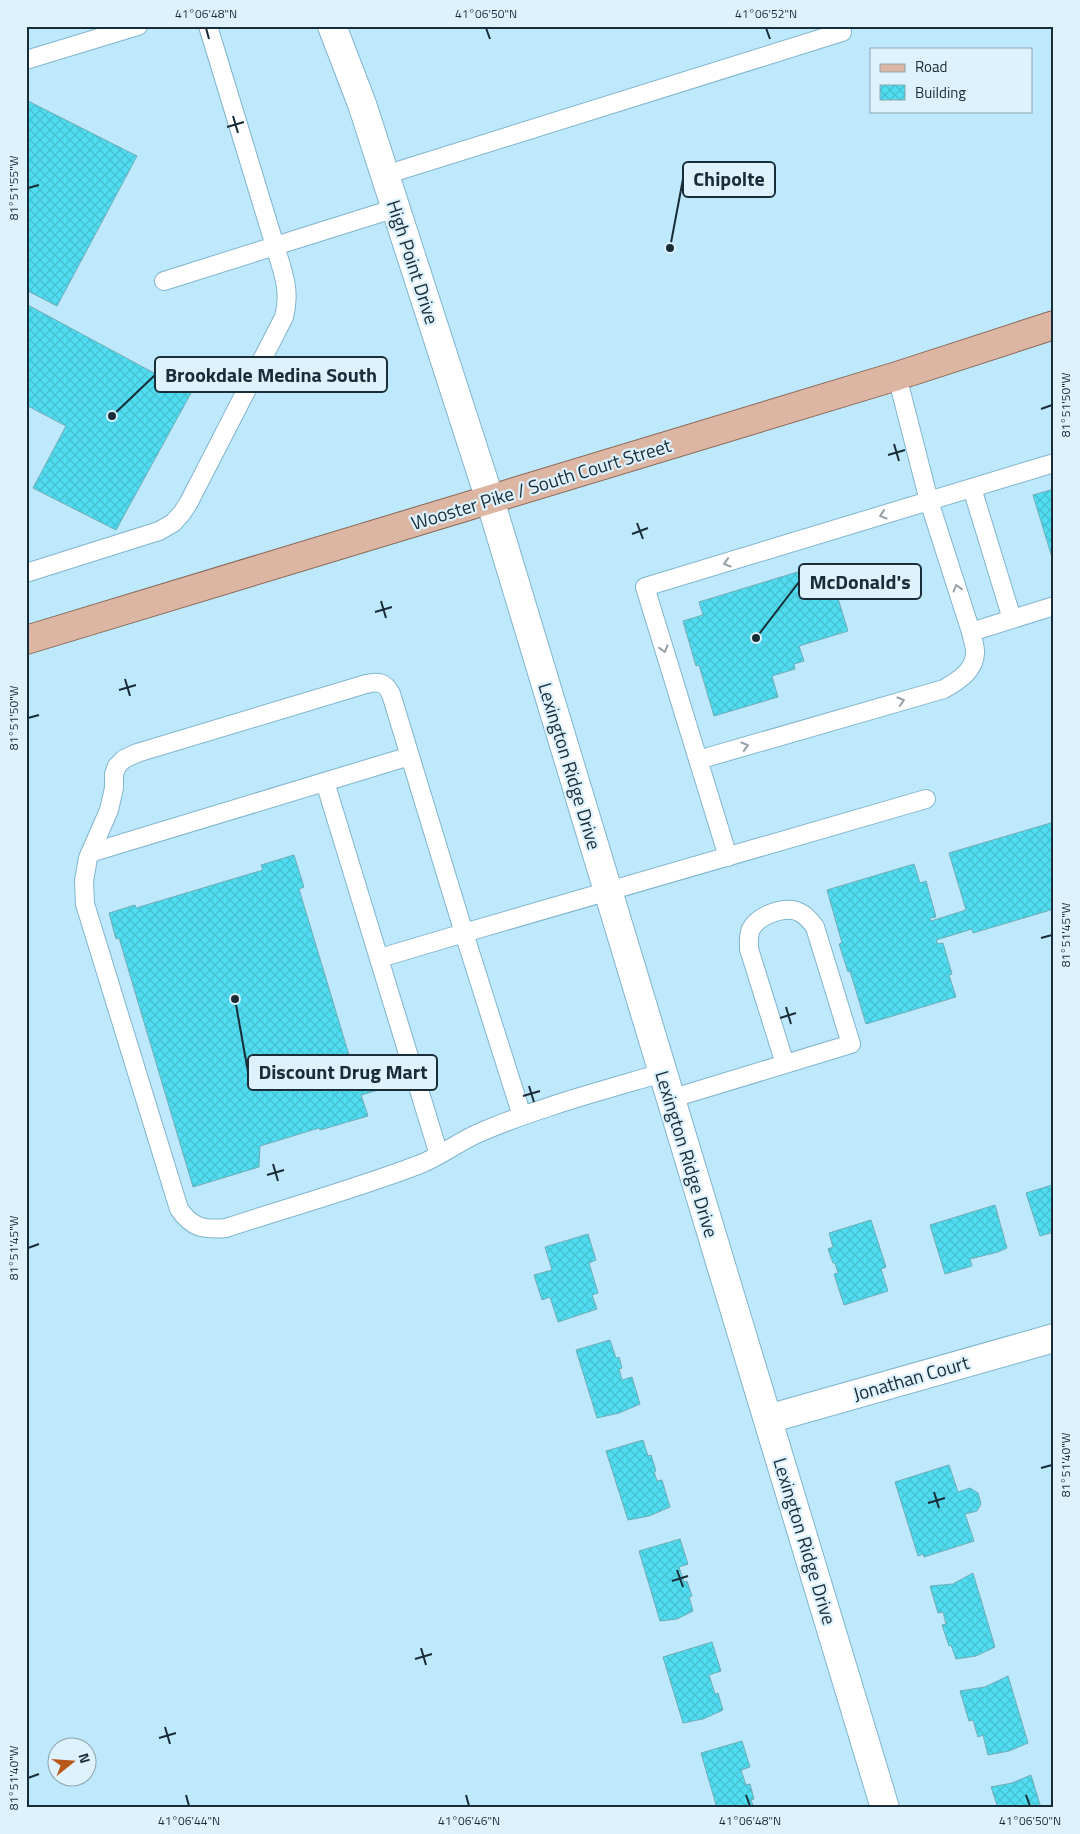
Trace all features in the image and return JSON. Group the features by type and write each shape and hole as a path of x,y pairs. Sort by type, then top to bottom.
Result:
{"main road":[{"name":"Wooster Pike / South Court Street","path":"26,640 897,376 1054,325"}],"street":[{"name":"High Point Drive","path":"332,26 362,104 490,500"},
{"name":"Lexington Ridge Drive","path":"490,500 885,1808"},
{"name":"Jonathan Court","path":"768,1418 1054,1338"}],"lane":[{"path":"26,60 138,26"},
{"path":"26,573 159,531 173,523 182,512 284,318 288,299 286,288 208,26"},
{"path":"385,176 842,32 840,26"},
{"path":"164,281 396,208"},
{"path":"698,760 944,689 962,677 973,662 976,652 971,632 930,501 897,376"},
{"path":"728,857 645,588 1054,463"},
{"path":"972,488 1012,619"},
{"path":"971,632 1054,606"},
{"path":"522,1116 388,687 382,683 375,682 137,753 124,759 117,766 109,810 90,854 84,881 85,904 178,1209 186,1220 205,1228 226,1228 419,1165 480,1132 522,1116 548,1106 662,1073"},
{"path":"90,854 410,756"},
{"path":"325,782 440,1155"},
{"path":"380,958 926,799"},
{"path":"670,1099 851,1044 815,927 809,918 792,910 772,913 763,918 752,928 749,936 749,949 785,1064"}],"building":[{"path":"26,100 137,156 57,306 26,290"},
{"path":"26,304 191,393 116,530 33,488 66,426 26,405"},
{"path":"1054,489 1054,564 1033,495"},
{"path":"827,563 848,631 799,646 804,661 794,664 795,669 772,676 778,697 714,716 699,665 696,666 683,621 703,615 699,602"},
{"path":"1054,822 1054,909 973,933 972,929 936,940 938,944 943,943 952,974 949,975 956,997 866,1024 850,971 848,972 839,944 842,943 827,890 914,864 920,883 926,881 936,917 930,918 931,921 966,910 949,853"},
{"path":"294,855 304,887 299,889 352,1065 373,1058 382,1089 361,1095 368,1116 320,1130 319,1128 260,1146 259,1167 193,1187 119,938 116,939 109,913 135,905 136,908 263,870 261,865"},
{"path":"1054,1186 1054,1232 1040,1236 1026,1193"},
{"path":"995,1205 1007,1248 970,1259 972,1266 945,1274 930,1225"},
{"path":"871,1220 886,1267 881,1269 888,1291 844,1305 834,1274 838,1273 828,1249 833,1247 829,1233"},
{"path":"588,1234 596,1260 589,1263 598,1293 592,1295 597,1309 558,1322 550,1297 542,1300 534,1275 552,1270 545,1247"},
{"path":"610,1340 616,1358 619,1357 622,1368 619,1369 622,1380 632,1377 640,1404 619,1413 597,1418 576,1350"},
{"path":"643,1440 648,1456 651,1455 657,1481 662,1480 670,1507 649,1516 628,1520 606,1451"},
{"path":"949,1465 958,1492 970,1488 978,1493 981,1504 977,1511 965,1514 974,1541 924,1557 923,1554 918,1556 895,1482"},
{"path":"680,1539 688,1564 679,1567 684,1582 687,1581 692,1596 689,1597 693,1611 677,1619 660,1621 639,1551"},
{"path":"973,1573 995,1647 976,1656 956,1659 951,1645 949,1646 942,1625 946,1624 943,1612 938,1613 930,1586 953,1584"},
{"path":"712,1642 721,1671 709,1675 715,1694 718,1693 723,1710 703,1719 683,1723 663,1657"},
{"path":"1008,1676 1028,1743 1009,1751 988,1755 983,1735 978,1737 973,1720 969,1721 960,1691 985,1687"},
{"path":"742,1741 750,1767 741,1770 746,1785 750,1784 754,1799 751,1800 754,1808 717,1808 701,1753"},
{"path":"1031,1775 1041,1808 998,1808 991,1787 1012,1783"}],"place":[{"name":"Chipolte","path":"670,248"},
{"name":"Brookdale Medina South","path":"112,416"},
{"name":"McDonald's","path":"756,638"},
{"name":"Discount Drug Mart","path":"235,999"}]}
